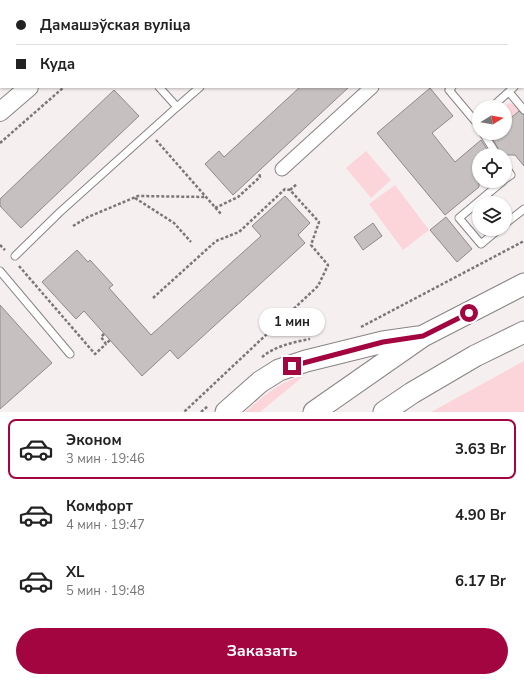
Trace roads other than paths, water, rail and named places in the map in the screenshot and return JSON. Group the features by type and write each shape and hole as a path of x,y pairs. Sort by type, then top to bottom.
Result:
{"main road":[{"path":"0,112 28,88"},
{"path":"314,412 423,336 524,284"},
{"path":"384,412 412,393 475,356 524,332"},
{"path":"219,407 279,370 306,361 383,342 423,336"}],"street":[{"path":"282,169 371,88"}],"lane":[{"path":"160,88 177,107"},
{"path":"16,256 60,212 199,88"},
{"path":"449,88 472,115"},
{"path":"500,100 512,90 524,110"},
{"path":"485,196 495,188"},
{"path":"472,207 459,218 472,233"},
{"path":"512,218 524,209"},
{"path":"474,236 481,244 491,236"},
{"path":"0,271 70,354"}]}
